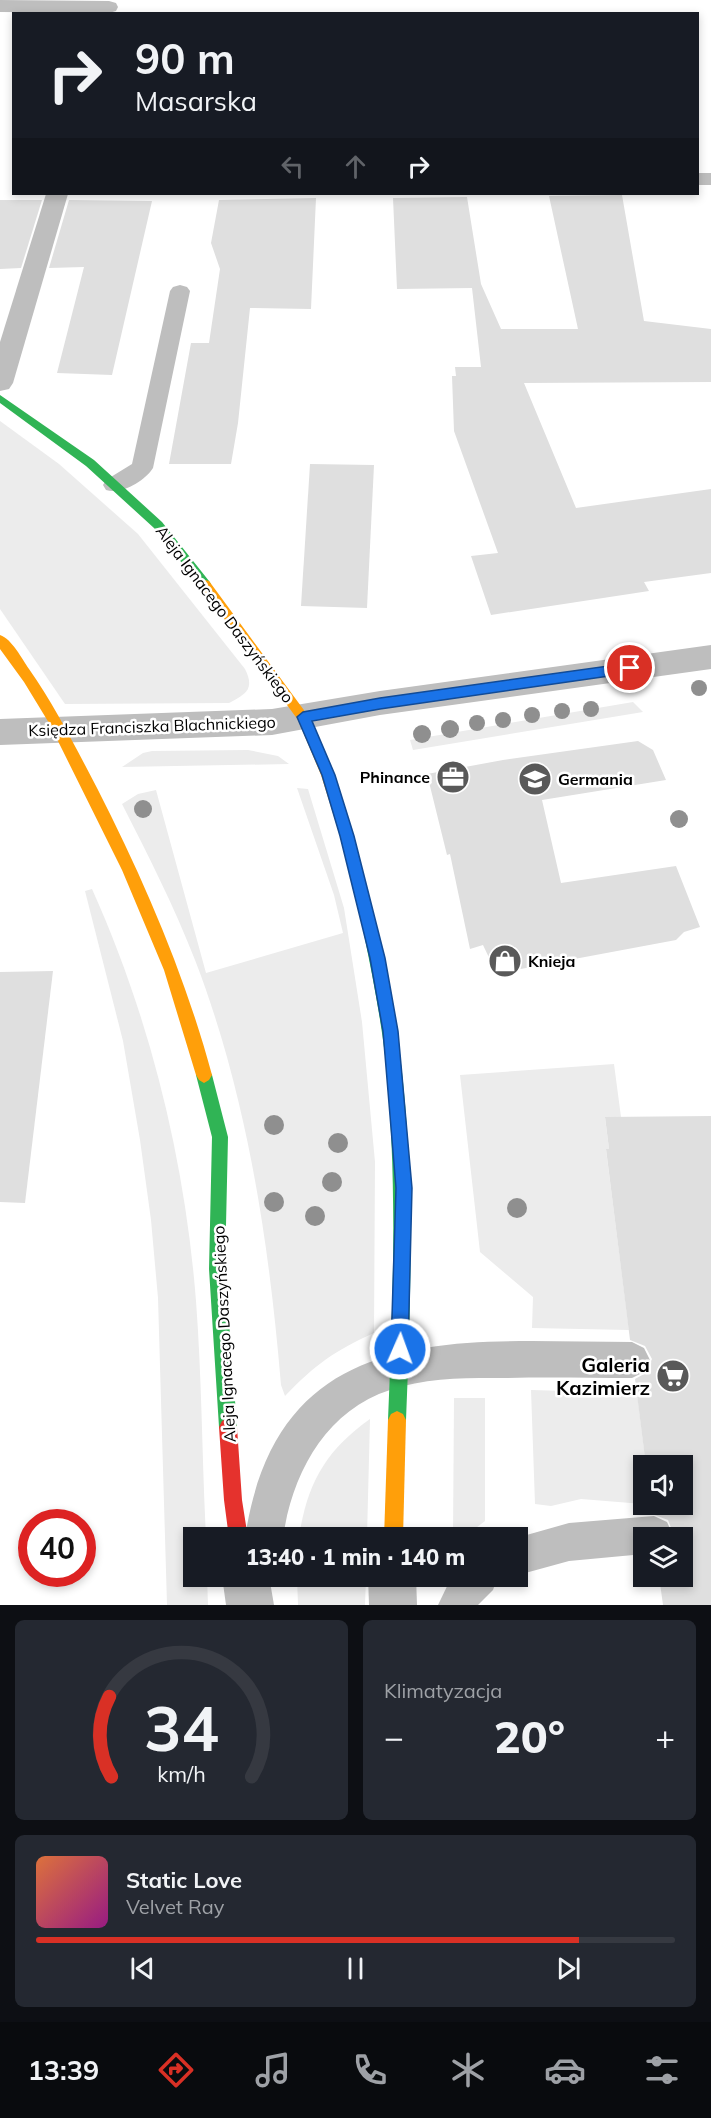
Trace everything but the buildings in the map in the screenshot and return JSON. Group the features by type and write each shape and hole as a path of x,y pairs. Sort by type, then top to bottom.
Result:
{"street":[{"path":"0,6 109,7"},
{"path":"0,383 10,328 57,195"},
{"name":"Aleja Ignacego Daszyńskiego","path":"0,398 90,463 158,525 188,561 303,717 328,775 347,836 378,958 390,1031 404,1188 393,1527"},
{"name":"Aleja Ignacego Daszyńskiego","path":"0,640 61,730 132,872 169,961 200,1057 220,1137 217,1269 233,1500 237,1527"},
{"name":"Księdza Franciszka Blachnickiego","path":"0,732 272,722 380,703 711,657"},
{"path":"247,1587 250,1605"},
{"path":"392,1587 393,1605"}],"lane":[{"path":"114,485 142,468 180,291"},
{"path":"266,1527 273,1489 305,1428 330,1401 356,1385 399,1369 459,1359 632,1360"},
{"path":"528,1552 544,1545 576,1538 633,1536"},
{"path":"258,1605 260,1587"},
{"path":"457,1605 467,1587"}],"shaded area":[{"path":"0,421 59,464 138,534 245,669 249,686 244,694 229,703 65,704 0,609"},
{"path":"633,702 643,712 413,750 410,740"},
{"path":"248,750 278,756 289,764 122,767 143,753 152,751"},
{"path":"297,788 308,789 344,908 362,1022 375,1162 374,1333 326,1359 285,1396 281,1385 262,1223 242,1116 229,1063 187,940 122,804 138,794 156,790 206,973 343,933 334,895"},
{"path":"92,889 131,988 162,1090 183,1195 196,1301 206,1527 183,1527 183,1587 207,1587 208,1605 167,1605 158,1298 151,1220 123,1041 85,891"},
{"path":"614,1064 621,1117 605,1118 609,1149 606,1150 629,1330 532,1328 533,1297 480,1252 460,1075"},
{"path":"531,1390 637,1393 645,1455 633,1455 633,1503 581,1499 551,1506 535,1504"},
{"path":"454,1398 485,1398 485,1521 477,1527 453,1527"},
{"path":"370,1419 367,1527 301,1527 307,1501 321,1470 341,1443"},
{"path":"297,1587 366,1587 365,1605 298,1605"}],"traffic: fast":[{"path":"0,398 90,463 158,525 205,584"},
{"path":"371,934 384,994 398,1115 402,1237 397,1420"},
{"path":"204,1075 220,1137 217,1269 228,1427"}],"traffic: slow":[{"path":"205,584 303,717 328,775 347,836 371,934"},
{"path":"0,640 29,678 54,719 129,870 172,970 204,1075"},
{"path":"393,1527 397,1420"}],"traffic: jam":[{"path":"228,1427 237,1527"}],"place":[{"name":"Phinance","path":"453,777"},
{"name":"Germania","path":"535,779"},
{"name":"Knieja","path":"505,961"},
{"name":"Galeria Kazimierz","path":"673,1376"}],"route":[{"path":"400,1349 404,1188 390,1031 378,958 347,836 328,775 303,717 380,703 630,668"}]}
